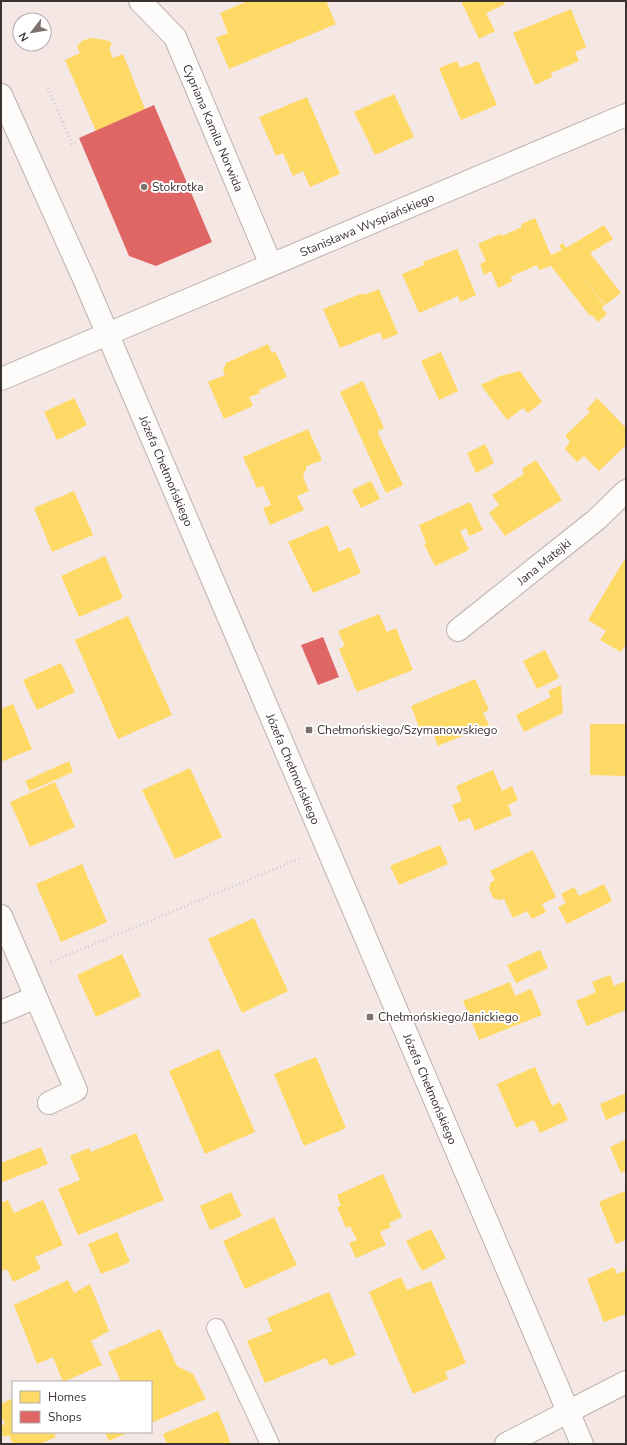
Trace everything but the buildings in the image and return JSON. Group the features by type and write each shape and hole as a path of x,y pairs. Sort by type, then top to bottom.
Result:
{"street":[{"name":"Cypriana Kamila Norwida","path":"140,1 175,37 271,266"},
{"name":"Józefa Chełmońskiego","path":"1,95 108,335 582,1444"},
{"name":"Stanisława Wyspiańskiego","path":"1,379 626,115"},
{"name":"Jana Matejki","path":"458,630 596,520 626,491"},
{"path":"1,916 76,1090 49,1102"},
{"path":"1,1012 36,997"},
{"path":"506,1444 626,1382"}],"lane":[{"path":"216,1328 270,1444"}],"path":[{"path":"48,88 72,144 78,142"},
{"path":"47,964 306,856"}],"place":[{"name":"Stokrotka","path":"144,187"},
{"name":"Chełmońskiego/Szymanowskiego","path":"309,730"},
{"name":"Chełmońskiego/Janickiego","path":"370,1017"}]}
